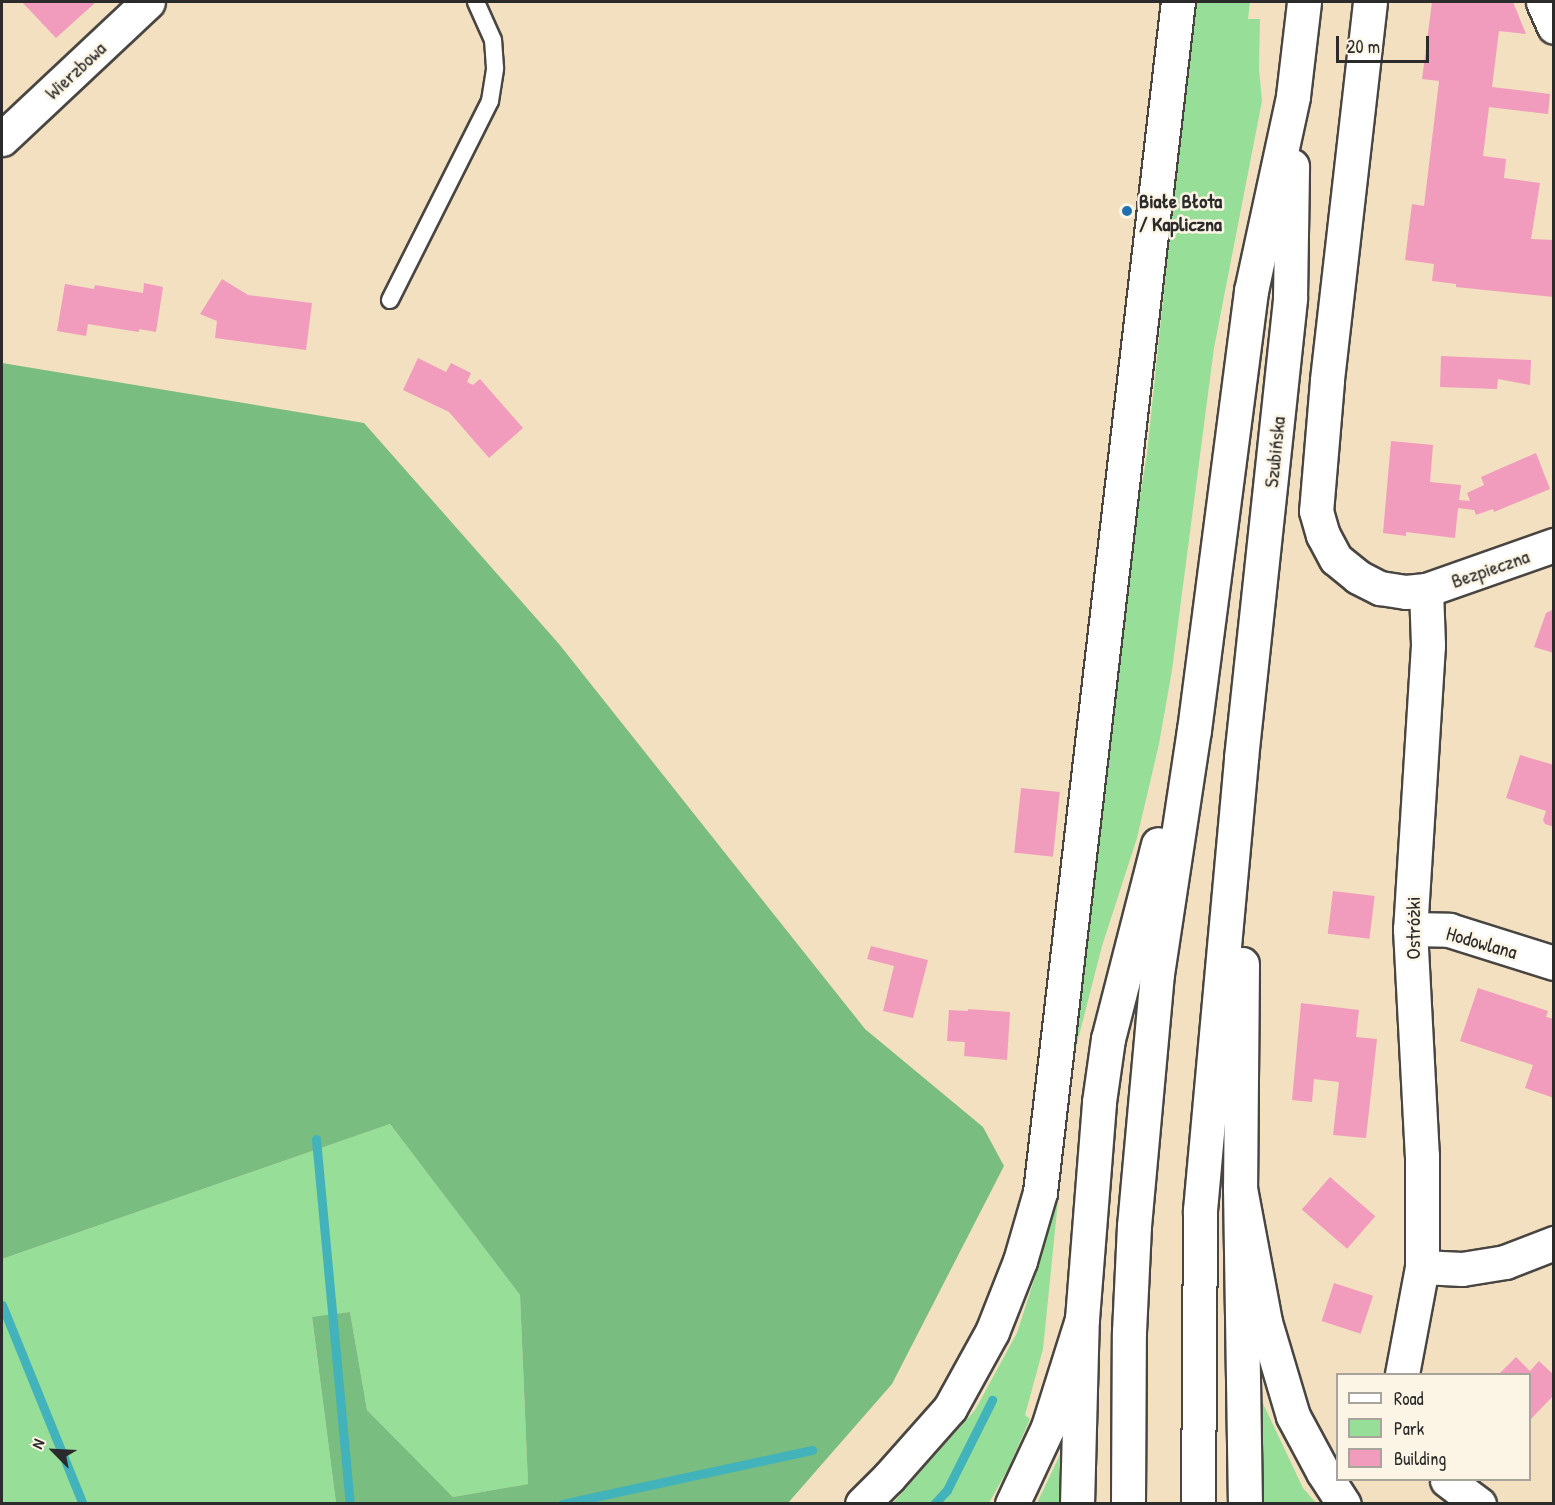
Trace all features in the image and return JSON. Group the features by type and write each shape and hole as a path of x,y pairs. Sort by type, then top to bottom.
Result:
{"main road":[{"name":"Wierzbowa","path":"2,139 148,2"},
{"path":"861,1503 889,1477 950,1408 992,1332 1020,1261 1040,1192 1178,2"},
{"name":"Szubińska","path":"1194,730 1251,291 1293,96 1304,2"},
{"path":"1370,2 1327,381 1316,511 1323,536 1336,558 1358,577 1380,588 1406,592 1426,590"},
{"path":"1543,2 1554,27"},
{"name":"Szubińska","path":"1237,807 1290,298 1293,96"},
{"name":"Bezpieczna","path":"1426,590 1554,545"},
{"name":"Ostróżki","path":"1402,1373 1422,1268 1422,1155 1410,929 1417,788 1428,645 1426,590"},
{"path":"1077,1503 1082,1318 1092,1168 1108,1040 1169,802 1194,730"},
{"path":"1128,1503 1129,1332 1136,1204 1157,974 1194,730"},
{"path":"1237,807 1243,919 1240,1188 1245,1503"},
{"path":"1198,1503 1200,1210 1237,807"},
{"name":"Hodowlana","path":"1410,929 1449,930 1554,963"},
{"path":"1240,1188 1265,1323 1293,1416 1323,1472 1344,1503"},
{"path":"1422,1268 1462,1269 1505,1262 1554,1243"},
{"path":"1012,1503 1048,1427 1082,1318"},
{"path":"1450,1481 1479,1503"}],"lane":[{"path":"390,300 490,101 495,68 493,40 476,2"}],"green space":[{"path":"1194,2 1250,2 1248,19 1260,19 1259,69 1262,101 1214,348 1172,670 1159,744 1137,838 1102,946 1072,1063 1043,1349 1025,1415 1030,1419 1008,1469 989,1503 892,1504 975,1410 1017,1333 1042,1255 1057,1117 1093,875 1137,514 1147,454"},
{"path":"2,363 364,423 559,644 865,1029 983,1127 1004,1166 892,1384 788,1503 336,1503 312,1317 350,1312 367,1410 453,1497 528,1484 520,1295 390,1124 2,1259"},
{"path":"390,1124 520,1295 528,1484 453,1497 367,1410 350,1312 312,1318 336,1503 2,1503 2,1259"},
{"path":"1259,1395 1303,1488 1316,1503 1263,1503"},
{"path":"1068,1438 1066,1503 1037,1503"}],"building":[{"path":"22,2 96,2 56,38"},
{"path":"1432,2 1513,2 1526,34 1499,31 1492,87 1550,94 1548,114 1489,107 1483,156 1506,159 1504,178 1540,183 1531,239 1554,240 1554,297 1456,287 1456,284 1432,281 1434,264 1405,260 1412,204 1424,206 1439,81 1422,79"},
{"path":"222,279 248,295 312,303 306,350 215,338 217,321 200,314"},
{"path":"144,283 163,287 156,332 139,329 139,332 88,324 86,336 57,331 65,284 94,289 95,285 143,293"},
{"path":"1441,356 1531,360 1530,385 1498,379 1497,389 1440,387"},
{"path":"418,358 446,372 451,363 471,373 467,382 473,385 480,379 523,428 489,458 449,412 403,390"},
{"path":"1391,441 1433,445 1430,482 1461,485 1459,500 1470,501 1467,493 1484,485 1481,477 1536,453 1550,489 1494,512 1493,509 1476,515 1474,510 1458,508 1455,538 1406,532 1406,536 1383,533"},
{"path":"1554,609 1554,653 1534,647 1546,613"},
{"path":"1520,755 1554,765 1554,827 1545,824 1543,820 1546,811 1506,798"},
{"path":"1021,788 1060,792 1053,857 1014,853"},
{"path":"1333,891 1375,896 1369,939 1328,934"},
{"path":"871,946 928,960 913,1018 883,1011 894,966 867,959"},
{"path":"1478,988 1548,1011 1546,1017 1554,1019 1554,1098 1525,1088 1533,1065 1460,1041"},
{"path":"1301,1003 1359,1010 1356,1037 1377,1039 1366,1138 1333,1135 1339,1082 1314,1079 1312,1102 1292,1100"},
{"path":"968,1009 1010,1012 1007,1060 964,1056 965,1042 947,1041 949,1010 968,1011"},
{"path":"1330,1177 1375,1216 1347,1249 1302,1209"},
{"path":"1334,1283 1373,1296 1361,1334 1322,1321"},
{"path":"1516,1357 1530,1371 1539,1361 1554,1375 1554,1395 1531,1419 1531,1373 1500,1373"}],"waterway":[{"path":"316,1139 350,1504"},
{"path":"2,1305 83,1504"},
{"path":"934,1504 947,1490 992,1400"},
{"path":"562,1504 812,1450"}],"place":[{"name":"Białe Błota / Kapliczna","path":"1127,211"}]}
